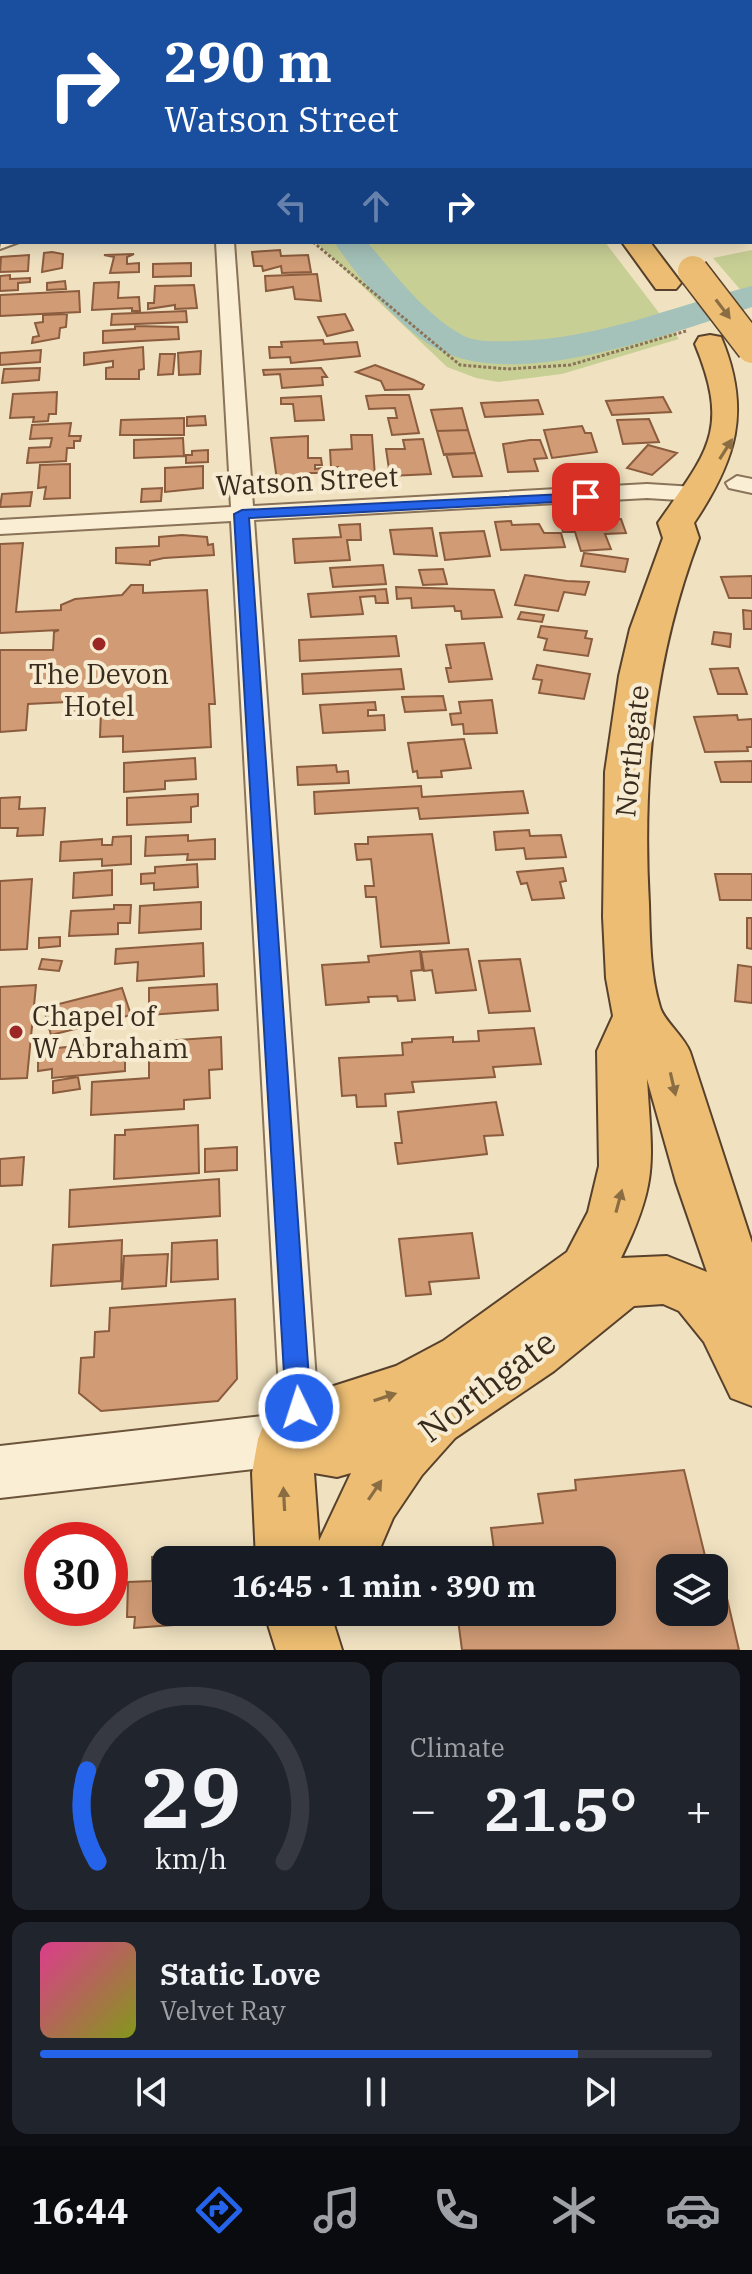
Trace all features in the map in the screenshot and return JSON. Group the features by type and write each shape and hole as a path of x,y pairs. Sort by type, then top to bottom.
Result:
{"highway":[{"name":"Northgate","path":"349,1546 370,1498 400,1455 434,1418 470,1398 567,1326 585,1270 607,1234 623,1185 628,1141 622,1049 637,1017 624,879 628,751 646,637 659,588 695,494 729,446 740,412 730,373 637,244"},
{"path":"686,261 752,348"},
{"path":"679,530 704,529 747,477"},
{"path":"637,1017 664,1047 700,1180 752,1309"},
{"path":"288,1439 336,1411 409,1389 464,1360 585,1270"},
{"path":"567,1326 622,1282 667,1280 690,1289 708,1301 724,1324 752,1379"},
{"path":"288,1439 337,1449 434,1418"},
{"path":"287,1546 283,1473 288,1439"},
{"path":"301,1626 309,1650"},
{"path":"321,1650 326,1626"}],"main road":[{"path":"0,1472 288,1439"}],"street":[{"path":"225,244 299,1408 288,1439"},
{"name":"Watson Street","path":"0,527 618,496 654,491 695,494"},
{"name":"Watson Street","path":"618,496 653,508 679,530"}],"path":[{"path":"315,244 460,365 508,369 570,365 695,325"}],"green space":[{"path":"318,244 607,244 679,339 562,374 498,382 447,367"},
{"path":"752,250 752,302 751,302 713,258"}],"building":[{"path":"280,250 281,256 308,255 311,272 282,273 281,266 263,271 262,266 254,266 252,252"},
{"path":"44,253 63,254 62,268 42,272"},
{"path":"134,254 127,257 127,264 139,263 139,272 110,273 114,257 104,255"},
{"path":"29,255 28,271 0,272 1,257"},
{"path":"191,263 191,276 153,277 153,264"},
{"path":"317,274 321,301 295,299 293,287 266,291 265,276"},
{"path":"10,275 10,279 30,278 30,282 18,283 18,290 0,291 0,276"},
{"path":"65,281 66,289 47,290 47,283"},
{"path":"119,282 118,298 139,297 140,311 132,311 132,308 92,310 94,283"},
{"path":"194,285 197,308 175,309 175,305 148,309 148,303 154,303 155,286"},
{"path":"79,291 80,312 0,316 0,295"},
{"path":"186,311 187,322 111,325 112,314"},
{"path":"67,314 66,327 60,328 59,338 32,343 33,337 39,336 35,323 43,322 43,315"},
{"path":"345,314 353,330 327,336 318,317"},
{"path":"135,326 178,327 179,339 103,343 103,331 135,329"},
{"path":"323,340 324,344 357,342 360,356 291,363 290,357 270,358 269,347 282,347 281,342"},
{"path":"143,347 144,369 139,370 139,379 106,379 106,368 113,367 113,361 84,365 84,353"},
{"path":"41,350 40,362 0,365 0,353"},
{"path":"201,351 200,374 179,375 178,353"},
{"path":"160,354 175,354 173,374 158,375"},
{"path":"375,365 424,385 422,389 385,390 381,381 356,372"},
{"path":"40,368 39,380 2,383 4,369"},
{"path":"321,368 327,377 322,377 323,385 282,388 280,374 264,375 263,370"},
{"path":"57,392 56,414 49,414 48,421 33,422 34,417 10,418 13,394"},
{"path":"409,395 419,433 392,435 388,418 397,418 395,408 369,409 366,396"},
{"path":"321,396 324,420 295,421 293,404 281,404 281,398"},
{"path":"663,397 671,412 612,415 606,401"},
{"path":"538,400 543,414 485,417 481,403"},
{"path":"462,408 468,430 437,431 431,410"},
{"path":"205,416 206,425 187,426 187,417"},
{"path":"184,418 184,435 120,435 121,420"},
{"path":"649,419 659,442 623,444 617,420"},
{"path":"71,423 69,436 81,436 80,441 74,441 74,448 67,448 66,461 27,463 29,448 50,447 52,438 30,439 32,425"},
{"path":"582,426 585,433 591,433 597,452 552,458 544,430"},
{"path":"468,430 475,453 444,455 437,431"},
{"path":"351,435 372,435 375,476 338,477 338,467 331,467 330,450 352,449"},
{"path":"308,436 308,458 321,458 322,465 315,465 315,469 322,468 323,473 310,473 311,483 278,487 271,438"},
{"path":"183,438 184,456 134,458 134,440"},
{"path":"423,439 431,474 390,476 386,449 405,449 403,440"},
{"path":"540,440 547,458 534,459 538,471 508,472 503,444"},
{"path":"648,445 677,453 652,475 627,468"},
{"path":"208,450 208,462 186,463 186,455 192,455 192,451"},
{"path":"475,453 482,476 453,477 446,454"},
{"path":"70,464 70,498 44,499 46,487 38,488 40,465"},
{"path":"604,464 608,475 583,476 580,465"},
{"path":"203,466 203,488 165,492 165,468"},
{"path":"162,488 161,501 141,502 142,489"},
{"path":"32,492 30,506 0,507 2,494"},
{"path":"582,514 584,521 621,519 626,533 605,534 611,549 581,551 575,532 563,532 561,524 570,524 568,515"},
{"path":"511,521 512,525 539,524 544,533 561,533 565,547 501,550 495,522"},
{"path":"360,524 361,540 347,540 350,560 295,563 293,539 341,537 339,525"},
{"path":"432,528 437,556 394,554 390,530"},
{"path":"484,531 490,556 445,560 440,533"},
{"path":"159,537 207,537 208,545 213,544 214,555 164,558 150,561 150,565 116,563 116,548 159,546"},
{"path":"23,543 16,612 61,610 61,605 75,599 122,595 131,585 143,585 143,593 207,590 215,704 209,704 211,747 123,752 123,736 100,737 101,710 67,712 68,702 28,704 26,730 0,732 0,650 53,650 54,632 59,630 0,633 0,544"},
{"path":"584,553 628,559 625,572 581,566"},
{"path":"383,565 386,584 333,587 330,568"},
{"path":"443,569 447,584 423,585 419,570"},
{"path":"525,575 589,582 585,595 564,592 558,611 515,605"},
{"path":"752,576 752,598 729,598 721,577"},
{"path":"396,587 494,590 502,617 462,619 461,611 455,611 454,606 412,608 411,598 397,599"},
{"path":"386,589 388,603 376,603 375,596 360,597 363,614 311,617 308,594"},
{"path":"743,610 752,611 752,629 744,629"},
{"path":"521,612 544,615 542,622 518,619"},
{"path":"541,626 587,631 585,638 592,639 588,656 544,650 547,639 538,637"},
{"path":"714,632 731,634 730,647 712,644"},
{"path":"396,636 399,656 300,661 299,640"},
{"path":"484,643 492,679 449,682 446,668 451,668 446,645"},
{"path":"537,665 590,674 584,699 539,693 542,680 533,679"},
{"path":"738,668 747,694 718,694 710,669"},
{"path":"401,669 404,689 303,694 302,674"},
{"path":"443,696 446,710 405,712 402,697"},
{"path":"492,700 497,733 464,734 463,724 452,725 450,714 461,713 459,702"},
{"path":"375,702 376,710 368,710 368,716 384,715 385,730 323,733 320,705"},
{"path":"737,715 738,720 752,719 752,747 747,747 748,751 705,752 694,717"},
{"path":"464,739 471,768 441,771 442,777 418,778 417,771 413,772 408,743"},
{"path":"195,758 196,779 165,781 165,789 124,792 124,763"},
{"path":"752,761 752,782 721,782 715,762"},
{"path":"336,765 337,772 348,771 349,783 298,785 297,767"},
{"path":"421,786 422,797 523,791 528,813 420,819 418,808 315,814 314,792"},
{"path":"198,794 198,806 191,807 191,822 127,825 127,798"},
{"path":"20,797 19,809 45,808 43,835 17,836 18,828 0,828 0,798"},
{"path":"529,830 530,836 561,835 566,857 526,859 524,848 496,850 494,832"},
{"path":"432,834 449,943 381,947 376,897 366,897 365,886 374,886 371,859 357,860 355,844 368,844 368,837"},
{"path":"188,835 188,841 215,839 215,859 187,860 188,854 145,856 146,837"},
{"path":"131,836 131,864 102,866 102,859 60,861 61,842 102,839 102,845 112,845 113,837"},
{"path":"197,864 198,887 154,890 154,883 141,884 141,874 155,873 155,867"},
{"path":"563,868 566,881 560,882 564,898 532,900 527,883 521,884 517,872"},
{"path":"112,870 112,895 73,898 74,873"},
{"path":"715,874 752,874 752,900 720,900"},
{"path":"32,879 27,949 0,950 0,881"},
{"path":"201,902 201,929 139,933 140,906"},
{"path":"114,905 131,905 130,923 118,923 118,934 69,936 71,911 114,909"},
{"path":"747,918 752,918 752,949 747,948"},
{"path":"60,937 60,946 39,948 39,938"},
{"path":"203,943 204,976 137,981 138,962 115,964 116,949"},
{"path":"468,949 476,990 436,993 432,970 424,971 421,952"},
{"path":"420,951 422,970 411,971 415,1000 398,1001 397,996 368,997 369,1002 326,1005 322,965 369,962 368,956"},
{"path":"42,959 62,961 59,971 39,969"},
{"path":"520,959 530,1011 489,1013 479,961"},
{"path":"738,965 752,967 752,1003 735,1001"},
{"path":"217,984 218,1010 149,1015 149,988"},
{"name":"Chapel of W Abraham","path":"36,985 27,1078 0,1079 0,987"},
{"path":"122,988 131,1015 51,1035 45,1013 56,1011 55,1005"},
{"path":"534,1028 541,1064 493,1067 495,1077 412,1082 414,1092 385,1094 386,1106 357,1107 356,1095 342,1096 339,1058 403,1055 402,1043 412,1042 412,1039 453,1037 453,1042 479,1041 478,1031"},
{"path":"221,1037 222,1069 209,1070 210,1098 184,1100 184,1109 91,1115 92,1082 149,1078 149,1042"},
{"path":"125,1041 125,1071 52,1078 52,1069 38,1071 38,1050"},
{"path":"78,1077 80,1089 53,1093 53,1081"},
{"path":"496,1102 503,1135 484,1136 487,1154 398,1164 395,1143 402,1143 398,1112"},
{"path":"198,1125 199,1173 114,1179 115,1135 125,1135 125,1130"},
{"path":"237,1147 237,1170 205,1172 205,1149"},
{"path":"24,1157 22,1185 0,1186 0,1159"},
{"path":"219,1179 220,1216 69,1227 70,1190"},
{"path":"472,1233 479,1278 429,1282 431,1294 406,1296 399,1239"},
{"path":"122,1240 121,1281 51,1286 53,1245"},
{"path":"217,1240 218,1279 171,1282 172,1243"},
{"path":"168,1254 166,1286 122,1289 124,1256"},
{"path":"235,1299 237,1379 218,1401 101,1411 79,1393 81,1358 94,1357 95,1332 109,1331 110,1308"},
{"path":"684,1470 705,1554 656,1554 656,1626 728,1626 728,1603 739,1650 462,1650 459,1626 616,1626 616,1546 494,1546 491,1528 543,1523 538,1494 576,1490 575,1480"},
{"path":"152,1581 152,1626 160,1626 134,1628 135,1617 128,1617 128,1582"}],"waterway":[{"path":"352,244 414,315 453,344 484,352 538,351 614,340 752,296"}],"place":[{"name":"The Devon Hotel","path":"99,644"},
{"name":"Chapel of W Abraham","path":"16,1032"}],"route":[{"path":"299,1408 242,514 586,497"}]}
